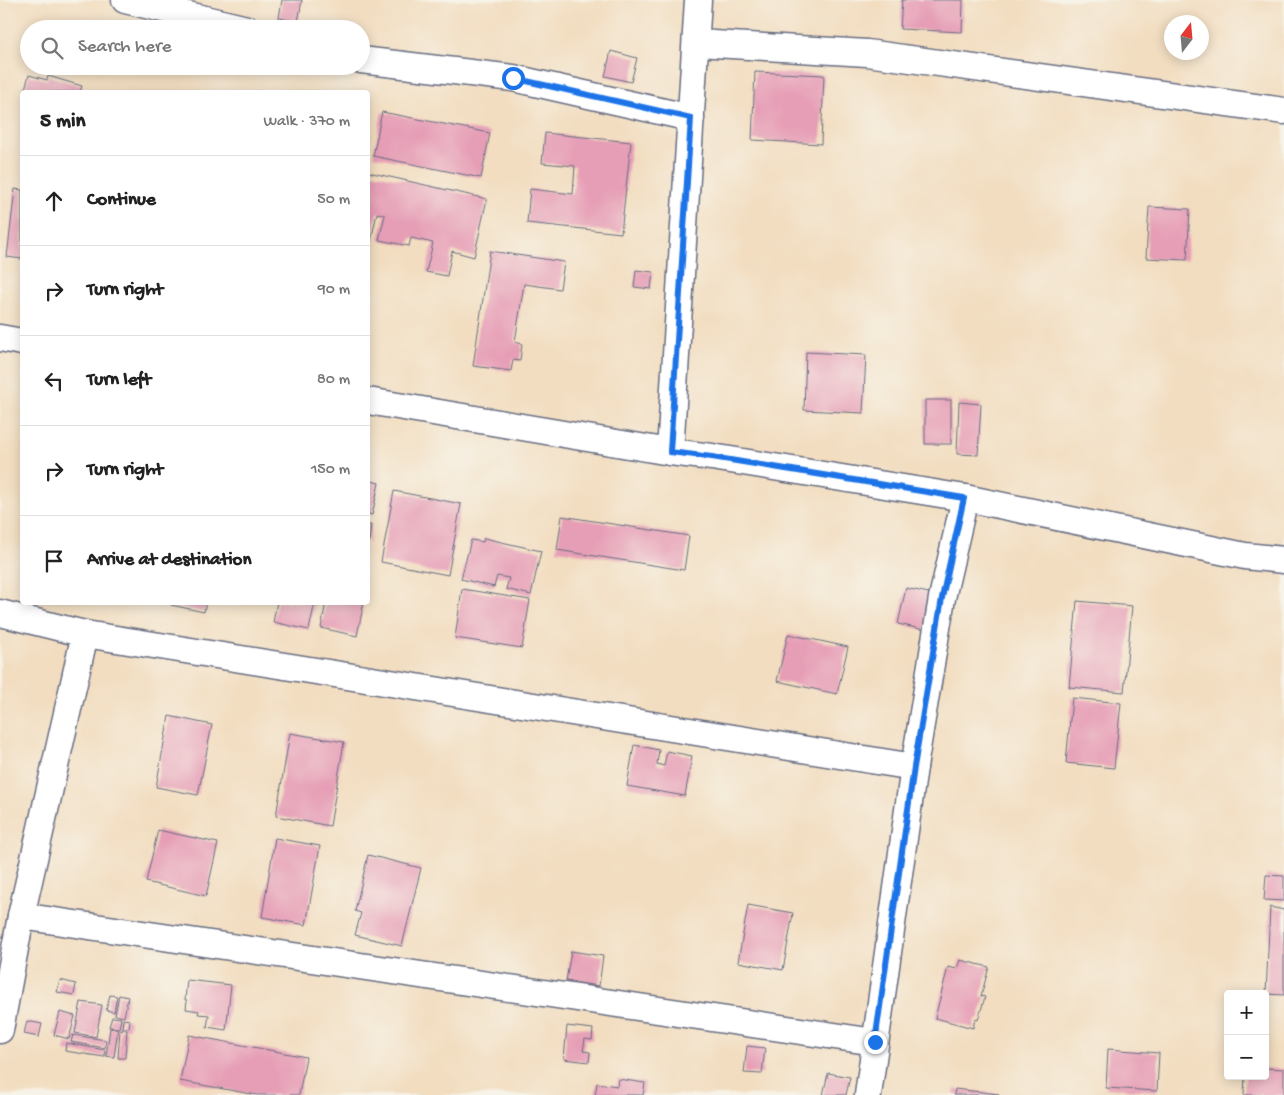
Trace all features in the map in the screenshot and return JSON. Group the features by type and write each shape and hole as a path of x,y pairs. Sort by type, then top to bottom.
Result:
{"street":[{"path":"125,0 209,20"},
{"path":"670,452 698,0"},
{"path":"696,43 868,53 1284,111"},
{"path":"370,61 513,78 691,118"},
{"path":"0,338 20,342"},
{"path":"370,401 670,452 722,458 964,498 1245,556 1284,560"},
{"path":"868,1095 914,767 942,598 964,498"},
{"path":"0,613 85,634 914,767"},
{"path":"0,1030 21,916 85,634"},
{"path":"21,916 875,1042"}],"building":[{"path":"282,0 302,0 298,20 279,18"},
{"path":"902,0 963,0 962,32 900,29"},
{"path":"611,51 637,58 631,82 605,76"},
{"path":"755,72 824,75 821,144 752,140"},
{"path":"29,75 47,80 48,76 82,86 81,90 25,90"},
{"path":"382,112 490,133 481,178 373,156"},
{"path":"545,133 631,142 621,233 527,223 530,189 573,194 575,166 542,163"},
{"path":"370,172 487,199 474,257 452,251 447,276 426,272 433,243 411,238 409,246 379,240 385,215 377,213 370,246"},
{"path":"15,189 20,190 20,259 7,257"},
{"path":"1149,207 1190,209 1187,260 1146,258"},
{"path":"490,251 564,262 560,289 524,284 515,342 522,344 520,361 513,360 511,371 473,366"},
{"path":"636,270 653,272 651,289 634,287"},
{"path":"806,352 866,355 863,413 804,410"},
{"path":"925,400 951,400 951,444 925,444"},
{"path":"959,402 981,404 978,455 957,454"},
{"path":"370,481 379,483 372,515 370,514"},
{"path":"394,491 461,504 448,575 381,562"},
{"path":"562,516 689,536 684,570 557,550"},
{"path":"484,538 541,551 531,595 506,589 509,578 497,576 494,587 461,579 471,540 483,542"},
{"path":"906,588 933,594 925,630 898,624"},
{"path":"462,589 530,600 522,648 455,638"},
{"path":"1077,601 1132,606 1124,692 1069,687"},
{"path":"171,605 205,605 204,612"},
{"path":"276,605 314,605 309,630 273,622"},
{"path":"325,605 363,605 357,636 321,628"},
{"path":"788,634 848,647 837,694 777,681"},
{"path":"1072,698 1121,703 1114,768 1066,763"},
{"path":"169,716 212,725 198,795 156,787"},
{"path":"290,733 344,742 330,826 276,816"},
{"path":"634,745 659,750 657,764 664,766 667,751 692,756 685,796 627,786"},
{"path":"158,830 218,843 206,896 146,882"},
{"path":"275,838 320,846 306,925 262,917"},
{"path":"368,855 421,868 402,946 355,935 361,913 355,911"},
{"path":"1266,875 1284,876 1284,901 1264,900"},
{"path":"748,905 793,913 783,970 738,962"},
{"path":"1270,907 1284,910 1284,995 1269,994 1269,990 1266,990"},
{"path":"571,951 603,956 599,986 566,981"},
{"path":"960,960 989,967 981,996 985,997 978,1020 975,1019 973,1028 935,1018 948,967 957,969"},
{"path":"60,980 76,984 74,995 57,992"},
{"path":"187,980 231,985 226,1030 207,1027 209,1015 198,1014 199,1011 186,1009"},
{"path":"110,995 117,996 114,1012 106,1010"},
{"path":"119,995 128,997 124,1017 115,1015"},
{"path":"81,1002 102,1005 96,1037 75,1033"},
{"path":"60,1012 75,1016 69,1039 54,1035"},
{"path":"112,1017 121,1018 119,1028 109,1027"},
{"path":"123,1019 130,1020 129,1028 122,1028"},
{"path":"27,1021 42,1024 39,1037 24,1034"},
{"path":"567,1026 593,1029 592,1040 585,1039 583,1051 590,1052 589,1062 564,1059"},
{"path":"110,1028 118,1029 114,1057 106,1056"},
{"path":"120,1029 127,1030 125,1058 118,1058"},
{"path":"73,1035 106,1040 105,1048 71,1042"},
{"path":"189,1035 306,1057 299,1095 257,1095 180,1081"},
{"path":"66,1043 105,1050 104,1057 65,1051"},
{"path":"747,1046 765,1048 762,1074 744,1073"},
{"path":"1108,1049 1159,1053 1157,1091 1106,1088"},
{"path":"1269,1068 1284,1069 1284,1095 1244,1095 1245,1080 1269,1080"},
{"path":"828,1073 850,1077 846,1095 823,1095"},
{"path":"618,1079 645,1083 643,1095 595,1095 597,1083 617,1086"},
{"path":"955,1089 999,1094 999,1095 954,1095"}],"route":[{"path":"513,78 691,118 670,452 712,457 964,498 948,578 942,598 914,767 875,1042"}]}
